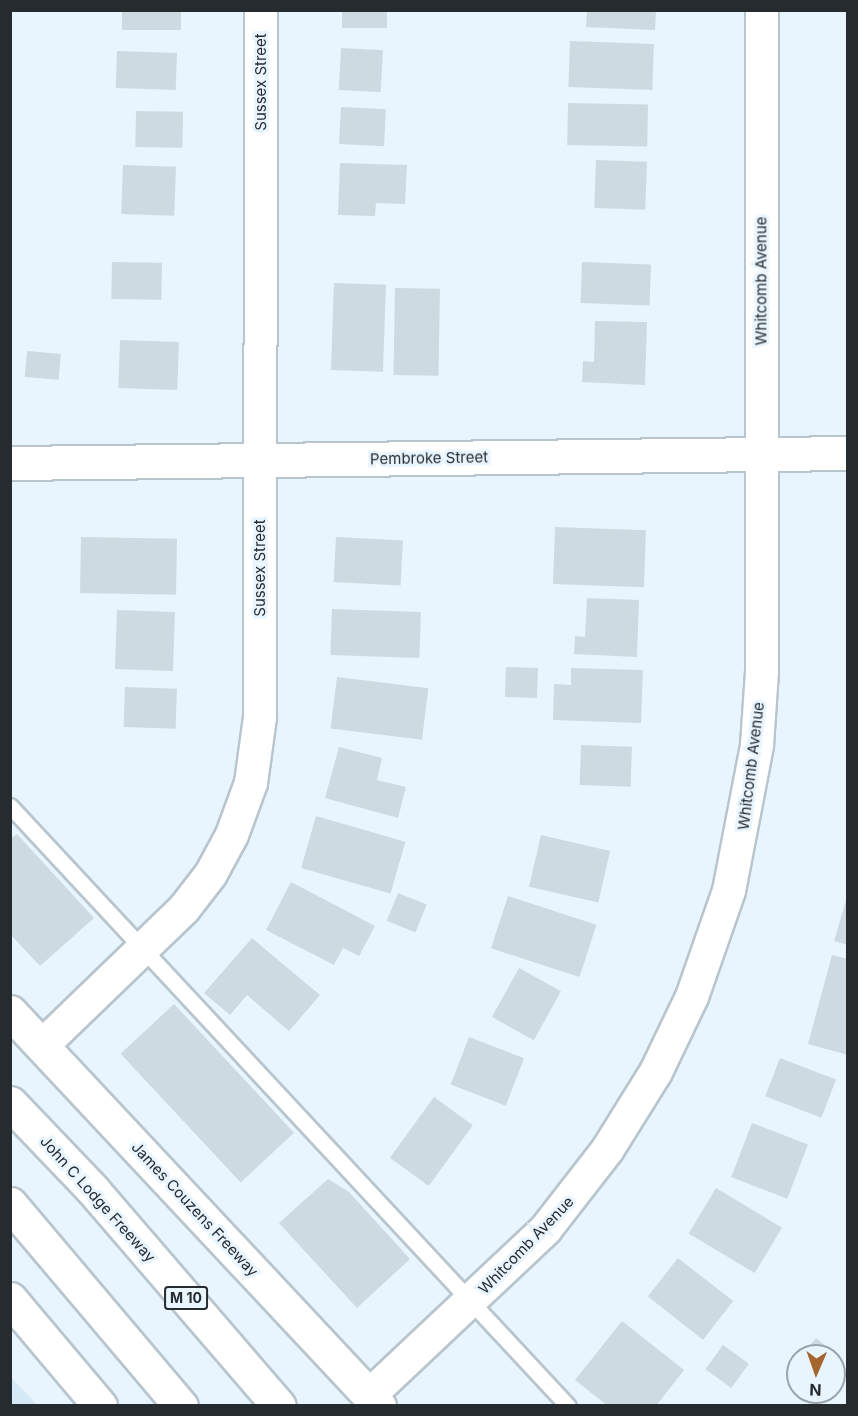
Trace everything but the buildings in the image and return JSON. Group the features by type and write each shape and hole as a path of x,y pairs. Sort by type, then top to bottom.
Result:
{"main road":[{"name":"Pembroke Street","path":"10,464 848,453"},
{"name":"James Couzens Freeway","path":"10,1012 375,1400"},
{"name":"John C Lodge Freeway","path":"10,1103 93,1190 279,1406"},
{"path":"10,1204 181,1406"},
{"path":"10,1299 100,1406"}],"street":[{"name":"Sussex Street","path":"42,1046 184,909 211,874 232,835 251,783 260,717 261,10"},
{"name":"Whitcomb Avenue","path":"375,1400 546,1228 608,1149 656,1072 712,945 742,837 757,745 762,671 760,454 762,10"}],"lane":[{"path":"10,806 568,1406"}],"shaded area":[{"path":"11,1377 37,1405 11,1405"}]}
